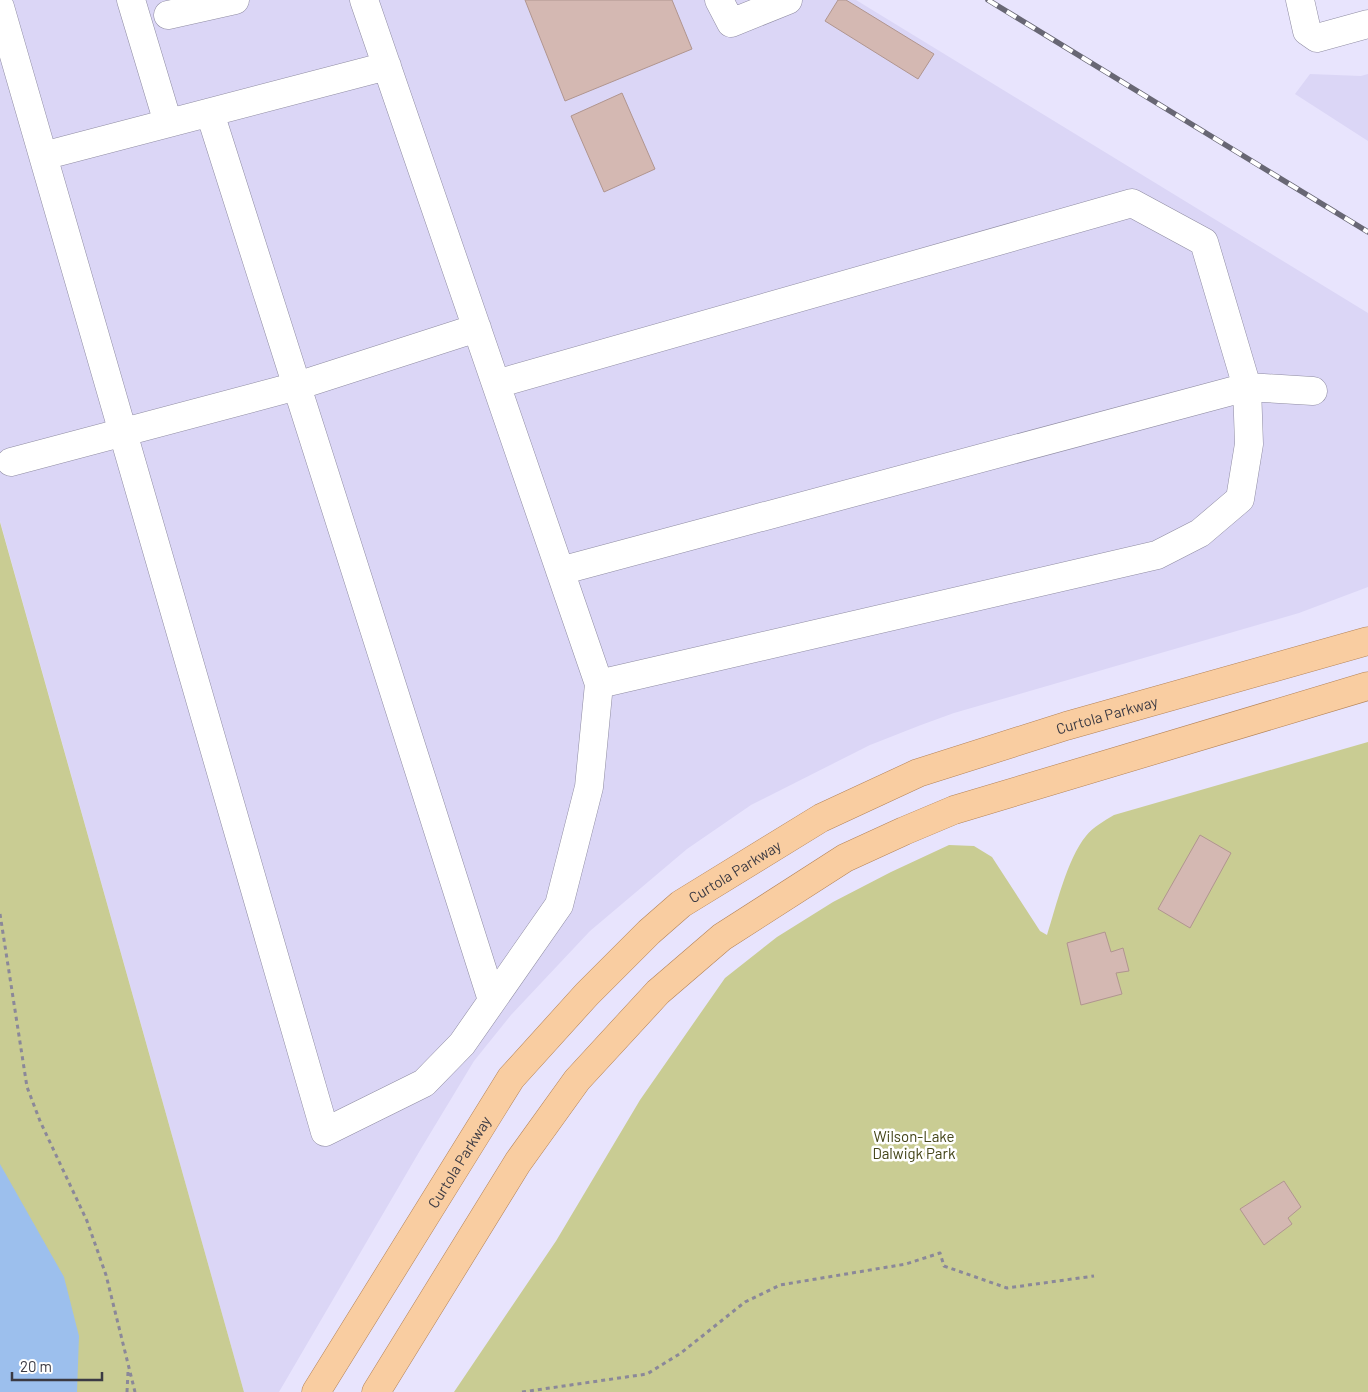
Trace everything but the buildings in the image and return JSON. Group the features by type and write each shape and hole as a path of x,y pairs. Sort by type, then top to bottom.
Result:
{"main road":[{"name":"Curtola Parkway","path":"316,1392 512,1078 586,994 649,932 681,904 821,818 918,773 1066,726 1368,640"},
{"path":"376,1392 518,1162 577,1080 658,992 722,937 845,858 954,810 1368,686"}],"lane":[{"path":"131,0 168,123"},
{"path":"168,16 234,0"},
{"path":"0,6 325,1132 424,1083 462,1044 559,905 589,787 599,684 364,0"},
{"path":"719,0 731,23 788,0"},
{"path":"1300,0 1307,31 1317,38 1368,24"},
{"path":"43,156 387,66"},
{"path":"210,113 492,1000"},
{"path":"496,384 1132,203 1204,242 1247,387 1249,444 1240,499 1200,533 1157,555 599,684"},
{"path":"11,462 297,386 477,328"},
{"path":"560,571 1247,387 1313,391"}],"path":[{"path":"0,914 27,1087 40,1121 87,1221 106,1275 135,1392"},
{"path":"522,1392 647,1374 681,1353 745,1302 780,1285 906,1264 940,1253 944,1266 1007,1288 1094,1276"},
{"path":"127,1392 128,1366"}],"shaded area":[{"path":"0,0 856,0 1368,313 1368,587 1299,613 954,713 921,725 870,745 751,805 687,849 590,931 511,1015 474,1061 279,1392 244,1392 0,521"},
{"path":"1310,74 1361,76 1368,74 1368,141 1295,94"}],"green space":[{"path":"0,522 244,1392 0,1392"},
{"name":"Wilson-Lake Dalwigk Park","path":"1368,742 1368,1392 454,1392 556,1241 640,1100 725,978 777,937 833,902 949,845 974,846 992,857 1040,931 1047,935 1068,870 1079,846 1095,827 1114,815"}],"water":[{"path":"0,1164 64,1277 79,1336 77,1392 0,1392"}],"railway":[{"path":"988,0 1368,232"}]}
